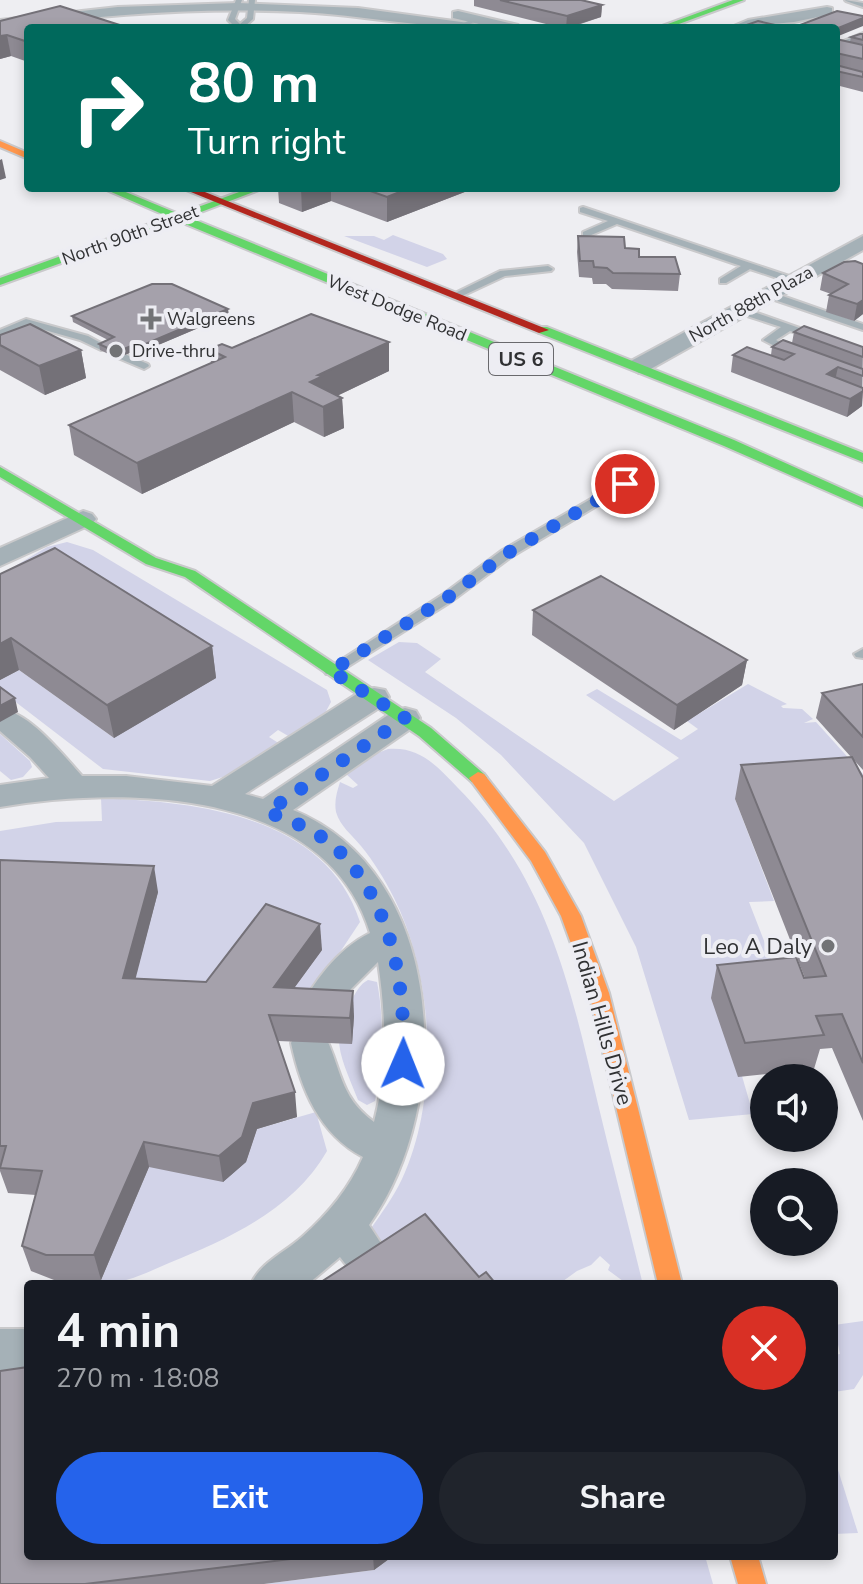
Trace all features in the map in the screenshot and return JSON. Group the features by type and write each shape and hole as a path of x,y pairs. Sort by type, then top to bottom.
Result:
{"main road":[{"path":"672,24 740,0"},
{"path":"708,24 764,3"},
{"path":"0,144 24,154"},
{"name":"West Dodge Road","path":"117,192 729,443 863,503"},
{"name":"North 90th Street","path":"124,215 185,192"},
{"name":"West Dodge Road","path":"199,192 863,458"},
{"name":"North 90th Street","path":"0,282 248,192"},
{"name":"Indian Hills Drive","path":"0,471 151,561 183,571 202,582 288,638 453,754 495,797 538,857 571,916 599,993 669,1280"},
{"name":"Indian Hills Drive","path":"151,561 160,579 171,588"},
{"name":"Indian Hills Drive","path":"248,635 293,660 331,671"},
{"path":"745,1560 752,1584"}],"street":[{"path":"0,16 121,0"},
{"path":"350,0 463,24"},
{"path":"0,24 76,5 253,1 363,8 462,24"},
{"path":"788,2 863,19"},
{"path":"748,24 763,19 802,17 827,11"},
{"name":"North 88th Plaza","path":"639,366 863,242"},
{"path":"4,569 83,519"},
{"path":"215,799 374,697"},
{"path":"267,812 405,718"},
{"path":"4,719 41,750 73,786"},
{"path":"0,796 73,786 154,790 215,799 267,812 305,828 336,849 364,884 390,939 400,984 404,1031 399,1099 387,1150 373,1182 347,1219 315,1253 278,1280"},
{"path":"387,1150 361,1139 334,1110 312,1029 332,987 358,956 390,939"},
{"path":"347,1219 348,1234 377,1271"}],"lane":[{"path":"848,0 863,5"},
{"path":"236,24 231,20 238,1"},
{"path":"243,24 250,19 253,1"},
{"path":"840,45 863,35"},
{"path":"840,48 863,53"},
{"path":"583,210 792,280"},
{"path":"586,234 615,222"},
{"path":"723,281 749,266"},
{"path":"456,295 503,273 548,269"},
{"path":"767,294 863,327"},
{"path":"739,310 833,342"},
{"path":"0,334 26,322 84,338 105,348"},
{"path":"789,327 768,340 805,356"},
{"path":"122,356 144,366"},
{"path":"331,671 447,598 506,554 648,470"}],"shaded area":[{"path":"393,235 443,254 447,259 427,267 344,236 374,236 384,240"},
{"path":"67,542 93,550 327,690 331,702 324,715 290,737 278,730 269,737 280,744 229,775 210,781 103,769 0,690 0,680 19,670 114,738 15,566 47,547"},
{"path":"399,642 417,643 441,659 425,672 614,801 679,758 586,695 597,689 681,740 698,729 687,721 748,684 787,704 781,706 783,708 802,709 813,719 804,723 816,722 863,774 863,830 735,799 774,901 749,902 778,977 742,1076 750,1114 689,1120 636,947 584,843 501,755 456,718 368,660"},
{"path":"0,734 30,761 32,767 23,777 11,780 0,771"},
{"path":"388,749 399,749 419,754 428,760 458,788 488,823 534,896 551,935 577,1017 642,1280 622,1280 608,1270 610,1265 600,1256 591,1265 565,1280 450,1280 390,1262 369,1231 402,1179 414,1147 427,1075 427,1038 424,1000 407,930 383,878 340,822 335,808 340,782 353,788 358,785 346,774 365,758"},
{"path":"101,798 177,804 254,821 288,837 319,858 343,886 360,922 305,1005 210,1008 129,1004 0,885 0,831 56,822 102,821"},
{"path":"368,980 377,982 382,1042 375,1101 367,1105 358,1100 343,1062 339,1037 344,1012"},
{"path":"316,1112 327,1151 297,1190 237,1232 135,1277 101,1280 149,1167 246,1162 257,1129"},
{"path":"863,1321 863,1375 854,1389 838,1391 840,1354 838,1324"},
{"path":"838,1470 858,1533 838,1534"},
{"path":"388,1560 706,1560 713,1584 264,1584 374,1570"}],"building":[{"path":"500,0 581,0 602,5 567,16"},
{"path":"60,6 117,24 24,24 24,41 0,36 0,21"},
{"path":"837,11 863,16 840,27 840,24 802,24"},
{"path":"863,34 863,40 851,37"},
{"path":"840,40 863,45 863,59 840,54"},
{"path":"840,66 863,72 863,77 840,72"},
{"path":"373,192 400,192 387,197"},
{"path":"578,236 624,237 625,248 639,249 639,257 675,257 680,274 613,273 607,268 594,267 593,261 580,261"},
{"path":"844,262 863,264 863,300 857,304 829,295 848,284 823,273"},
{"name":"Walgreens","path":"152,284 172,284 228,309 136,348 131,346 116,352 99,344 114,337 72,316"},
{"path":"311,314 389,342 318,375 323,376 310,382 342,398 323,407 292,392 137,463 69,425 225,357 209,349 222,344 232,348"},
{"path":"30,324 81,350 39,366 0,345 0,335"},
{"path":"804,326 863,347 863,357 794,332"},
{"path":"783,340 863,369 863,376 838,367 827,374 863,388 863,391 850,399 733,355 747,347 784,360 794,354 772,347"},
{"path":"55,548 212,646 107,705 11,638 0,644 0,574"},
{"path":"601,576 747,660 677,705 533,610"},
{"path":"863,684 863,737 822,693"},
{"path":"0,687 15,698 0,706"},
{"name":"Leo A Daly","path":"852,757 863,778 863,1063 842,1014 816,1016 824,1035 745,1043 717,965 796,957 804,978 826,976 741,765"},
{"path":"0,860 154,866 123,978 206,982 266,904 320,924 274,987 353,991 350,1018 269,1015 295,1092 253,1103 242,1137 219,1156 144,1142 94,1255 46,1255 22,1246 42,1171 0,1168 6,1146 0,1146"},
{"path":"425,1214 479,1277 486,1272 493,1280 324,1280"},
{"path":"24,1368 24,1560 282,1560 85,1584 0,1584 0,1371"}],"traffic: fast":[{"path":"672,24 740,0"},
{"path":"117,192 729,443 863,503"},
{"path":"0,282 248,192"},
{"path":"543,330 863,458"},
{"path":"0,471 151,561 190,574 425,732 478,778"}],"traffic: slow":[{"path":"0,144 24,154"},
{"path":"478,778 538,857 571,916 599,993 669,1280"},
{"path":"745,1560 752,1584"}],"traffic: jam":[{"path":"196,192 543,330"}],"place":[{"name":"Walgreens","path":"151,319"},
{"name":"Drive-thru","path":"116,351"},
{"name":"Leo A Daly","path":"828,946"}],"route":[{"path":"403,1064 400,984 390,939 376,905 364,884 336,849 305,828 267,812 405,718 331,671 447,598 506,554 625,484"}]}
